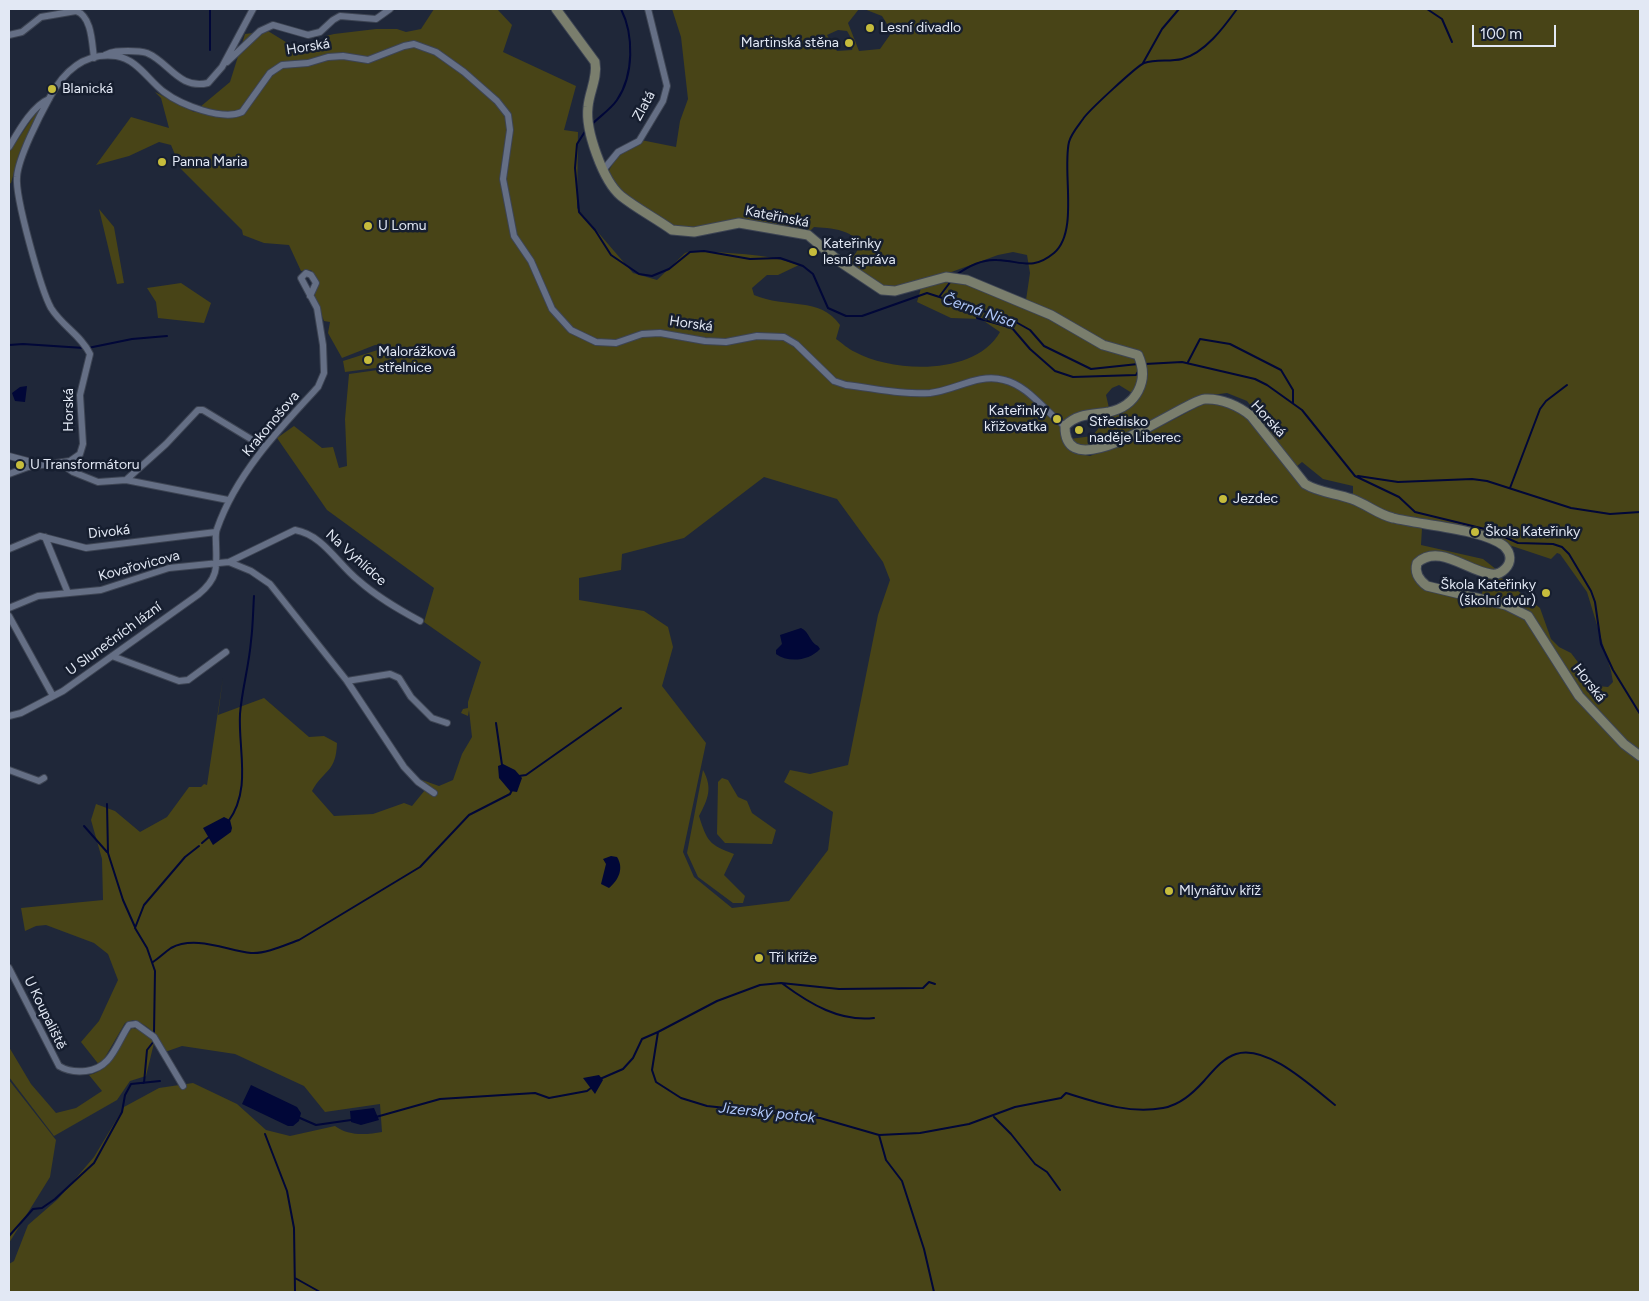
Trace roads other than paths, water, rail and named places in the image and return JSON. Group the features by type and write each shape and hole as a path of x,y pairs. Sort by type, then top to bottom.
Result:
{"street":[{"path":"103,56 111,52 120,51 145,52 170,72 185,81 200,84 213,79 222,67 253,9"},
{"path":"222,67 260,32 273,25 308,35 320,32 340,16 376,19 390,9"},
{"name":"Kateřinská","path":"556,9 595,62 596,69 588,106 588,122 611,185 620,195 672,230 694,232 739,223 808,235 840,262 882,290 895,291 946,277 967,280 1051,315 1103,345 1126,350 1138,356 1144,370 1141,386 1124,405 1110,412 1080,416 1065,426"},
{"name":"Zlatá","path":"604,169 618,152 638,141 666,96 667,86 648,9"},
{"path":"9,35 22,32 42,17 76,11 85,18 91,35 94,58"},
{"name":"Horská","path":"9,474 16,470 41,464 60,463 75,458 82,448 80,395 90,354 80,338 64,325 49,304 31,246 17,184 18,169 49,99 68,70 84,60 103,56 118,56 127,60 171,97 198,108 229,115 242,112 270,73 282,65 308,63 328,57 344,56 368,60 414,44 436,52 464,72 497,101 508,115 510,130 502,179 514,236 538,274 552,309 571,330 596,342 616,343 642,334 660,333 705,341 726,342 757,336 784,337 796,344 834,381 846,385 930,393 985,377 1006,380 1024,389 1049,415 1065,426 1067,440 1077,449 1090,452 1137,432 1204,399 1225,402 1243,409 1251,416 1305,484 1316,491 1352,499 1391,518 1475,535 1499,543 1508,550 1510,559 1507,567 1499,574 1489,574 1439,556 1430,555 1417,563 1416,568 1419,580 1427,586 1506,606 1528,616 1579,696 1624,744 1640,756"},
{"path":"9,148 31,115 41,104 49,99"},
{"name":"Krakonošova","path":"217,564 216,532 228,500 264,447 324,378 323,344 317,308 310,296"},
{"path":"126,480 166,444 198,410 203,410 264,447"},
{"path":"10,457 41,464"},
{"path":"10,457 16,470"},
{"path":"60,463 73,472 98,482 126,480 228,500"},
{"name":"Na Vyhlídce","path":"217,564 229,562 295,530 306,532 320,542 357,580 385,602 420,621"},
{"name":"Divoká","path":"45,537 86,548 216,532"},
{"path":"9,549 40,536 45,537 68,593"},
{"path":"229,562 252,571 270,584 347,681 404,767 418,782 434,793"},
{"name":"Kovařovicova","path":"9,608 38,596 101,590 169,568 217,564"},
{"name":"U Slunečních lázní","path":"9,716 53,696 207,587 214,579 217,564"},
{"path":"9,616 53,696"},
{"path":"112,656 179,681 188,680 226,652"},
{"path":"347,681 390,674 400,678 411,697 432,718 447,723"},
{"path":"9,770 39,781 44,778"},
{"name":"U Koupaliště","path":"9,968 54,1060 65,1070 81,1072 102,1067 108,1062 129,1024 136,1024 152,1035 182,1085"}],"waterway":[{"path":"210,9 210,50"},
{"name":"Černá Nisa","path":"591,125 617,100 627,79 630,43 621,9"},
{"path":"1143,63 1162,29 1179,9"},
{"path":"956,275 970,266 981,262 997,260 1027,264 1039,262 1054,253 1062,243 1066,231 1068,216 1067,154 1069,142 1083,119 1113,89 1144,63 1182,59 1198,51 1213,38 1237,9"},
{"path":"1427,9 1442,19 1452,42"},
{"name":"Černá Nisa","path":"586,130 577,144 575,168 579,212 595,230 611,255 639,274 652,276 669,269 690,252 704,251 750,259 780,258 803,266 813,274 828,308 846,316 862,316 927,293 1014,321 1030,330 1044,346 1091,369 1138,364"},
{"path":"939,297 951,281"},
{"path":"977,310 977,318 1012,328 1030,349 1055,371 1073,377 1136,375 1139,370"},
{"path":"88,348 132,339 167,336"},
{"path":"1188,362 1200,339 1230,344 1281,370 1293,390 1293,403"},
{"path":"9,345 23,344 84,348"},
{"name":"Černá Nisa","path":"1145,364 1182,362 1255,379 1267,385 1302,410 1355,476 1399,497 1415,512 1489,530 1518,543 1553,544 1562,547 1569,554 1591,591 1595,602 1601,644 1613,670 1640,714"},
{"path":"1510,488 1540,409 1546,401 1567,385"},
{"path":"1358,476 1398,482 1472,479 1487,481 1571,508 1610,514 1640,512"},
{"path":"228,822 240,796 242,783 240,714 250,650 254,596"},
{"path":"519,776 526,775 621,708"},
{"path":"496,723 502,765"},
{"path":"153,962 171,948 180,944 211,944 257,953 275,949 299,940 420,867 469,815 510,794 512,790"},
{"path":"107,804 108,853 123,900 135,927"},
{"path":"84,826 107,852"},
{"path":"202,843 209,837"},
{"path":"154,1033 155,971 147,948 135,928 144,905 185,857 199,846"},
{"path":"658,1032 717,1001 760,985 781,983 839,989 923,988 929,982 935,984"},
{"path":"783,984 826,1010 849,1017 861,1019 874,1018"},
{"name":"Jizerský potok","path":"600,1079 623,1069 633,1058 642,1039 658,1032 652,1070 656,1082 681,1098 707,1106 820,1118 879,1135 920,1133 969,1124 1015,1107 1061,1098 1066,1093 1126,1109 1163,1108 1186,1098 1227,1058 1236,1054 1248,1053 1261,1055 1275,1061 1302,1078 1335,1105"},
{"path":"144,1083 147,1050 154,1041"},
{"name":"Jizerský potok","path":"9,1236 33,1209 42,1208 55,1199 94,1163 122,1112 125,1095 131,1084 160,1081"},
{"name":"Jizerský potok","path":"376,1117 440,1099 535,1093 549,1098 587,1091 591,1088"},
{"path":"994,1117 1011,1134 1035,1164 1047,1172 1060,1190"},
{"name":"Jizerský potok","path":"300,1118 316,1125 351,1120"},
{"path":"265,1134 287,1191 294,1228 295,1292"},
{"path":"879,1135 886,1160 902,1181 924,1249 934,1292"},
{"path":"295,1278 320,1292"}],"place":[{"name":"Lesní divadlo","path":"870,28"},
{"name":"Martinská stěna","path":"849,43"},
{"name":"Blanická","path":"52,89"},
{"name":"Panna Maria","path":"162,162"},
{"name":"U Lomu","path":"368,226"},
{"name":"Kateřinky lesní správa","path":"813,252"},
{"name":"Malorážková střelnice","path":"368,360"},
{"name":"Kateřinky křižovatka","path":"1057,419"},
{"name":"Středisko naděje Liberec","path":"1079,430"},
{"name":"U Transformátoru","path":"20,465"},
{"name":"Jezdec","path":"1223,499"},
{"name":"Škola Kateřinky","path":"1475,532"},
{"name":"Škola Kateřinky (školní dvůr)","path":"1546,593"},
{"name":"Mlynářův kříž","path":"1169,891"},
{"name":"Tři kříže","path":"759,958"}]}
